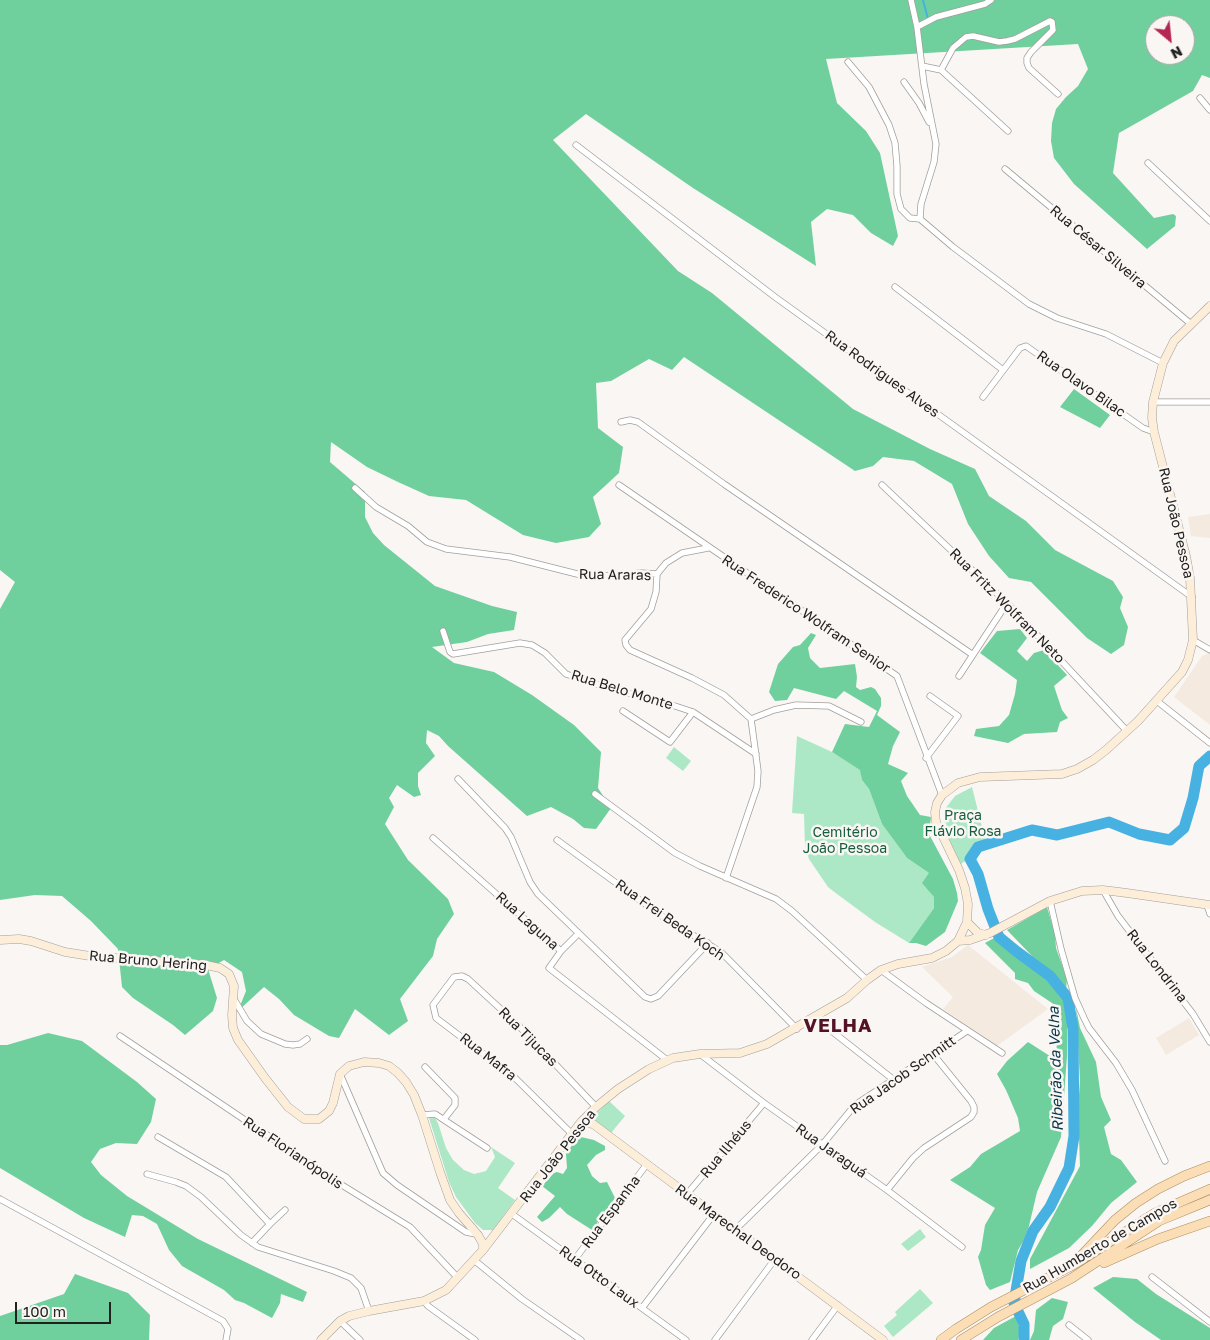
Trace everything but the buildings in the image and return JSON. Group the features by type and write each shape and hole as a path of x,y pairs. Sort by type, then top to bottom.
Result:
{"main road":[{"name":"Rua João Pessoa","path":"321,1340 340,1321 349,1316 424,1301 446,1290 483,1250 582,1122 618,1089 649,1068 667,1060 700,1054 728,1054 756,1048 815,1018 847,998 867,980 882,970 898,964 932,958 946,951 963,937 968,904 965,888 959,870 936,822 935,812 937,803 942,795 958,783 980,777 1062,774 1077,769 1093,760 1127,731 1157,701 1182,672 1190,654 1194,640 1192,597 1186,556 1152,418 1153,402 1163,363 1174,341 1210,306"},
{"path":"963,937 983,935 1008,924 1050,901 1082,891 1103,890 1208,905"},
{"path":"966,924 983,935"},
{"path":"963,937 983,935"},
{"name":"Rua Bruno Hering","path":"0,940 31,940 64,952 90,956 206,965 220,968 229,974 232,980 234,999 233,1028 238,1040 264,1078 288,1107 304,1119 319,1119 325,1115 333,1103 340,1074"},
{"path":"340,1074 357,1062 372,1062 389,1066 398,1072 406,1082 422,1115 450,1200 477,1234 483,1244 483,1250"},
{"path":"593,1110 593,1124"},
{"name":"Rua Marechal Deodoro","path":"582,1122 593,1124 883,1340"},
{"path":"1073,1265 1115,1220 1136,1203 1184,1176 1210,1166"},
{"name":"Rua Humberto de Campos","path":"941,1340 961,1325 991,1307 1073,1265 1155,1213 1210,1188"},
{"name":"Rua Humberto de Campos","path":"962,1340 998,1317 1072,1278 1159,1221 1207,1201"},
{"path":"1072,1278 1158,1239 1210,1221"},
{"path":"477,1234 487,1235 499,1230"}],"street":[{"path":"911,0 936,144 934,162 921,204 920,219"},
{"path":"917,27 936,17 985,4 991,0"},
{"path":"941,70 953,48 966,37 973,36 998,42 1007,42 1050,21 1052,22 1053,30 1031,52 1027,58 1027,63 1029,68 1058,94"},
{"path":"848,62 869,88 889,124 895,143 897,194 901,210 910,218 920,219 953,247 1029,304 1057,318 1106,334 1163,363"},
{"path":"922,66 941,70 1008,131"},
{"path":"904,82 932,128"},
{"path":"1200,98 1210,110"},
{"name":"Rua Rodrigues Alves","path":"576,145 775,297 1192,597"},
{"path":"1148,163 1210,221"},
{"name":"Rua César Silveira","path":"1006,169 1191,324"},
{"path":"895,287 1003,370 983,397"},
{"name":"Rua Olavo Bilac","path":"1003,370 1020,348 1026,346 1143,428 1154,432"},
{"path":"1153,402 1210,402"},
{"path":"621,422 630,420 638,422 724,484 973,655"},
{"name":"Rua Fritz Wolfram Neto","path":"882,484 1007,603 1127,731"},
{"path":"619,485 708,548"},
{"name":"Rua Araras","path":"355,488 376,507 408,526 427,542 446,549 510,557 589,577 642,573 657,574 656,592 651,609 625,640 626,645 630,650 692,678 724,695 751,719"},
{"name":"Rua Frederico Wolfram Senior","path":"657,574 666,563 682,553 708,548 897,676 926,758 942,795"},
{"path":"959,676 1007,603"},
{"name":"Rua Belo Monte","path":"443,631 450,652 453,654 520,643 532,645 545,653 566,674 693,712 756,754"},
{"path":"1194,640 1210,650"},
{"path":"926,758 958,716 930,696"},
{"path":"1157,701 1210,743"},
{"path":"726,878 757,787 758,771 751,719 774,710 796,705 829,706 861,722"},
{"path":"623,711 670,742 693,712"},
{"path":"458,780 505,828 511,837 530,882 538,894 645,997 651,999 661,992 708,943"},
{"path":"595,794 674,853 726,878 776,898 867,980"},
{"name":"Rua Laguna","path":"433,838 562,951 549,968 667,1060"},
{"name":"Rua Frei Beda Koch","path":"558,840 663,917 721,952 797,1028"},
{"name":"Rua Londrina","path":"1103,890 1118,916 1193,1014 1210,1042"},
{"path":"1050,901 1061,949 1076,998 1088,1028 1116,1063 1132,1090 1165,1161"},
{"path":"1208,905 1210,914"},
{"path":"562,951 578,934"},
{"path":"882,970 1002,1054"},
{"name":"Rua Tijucas","path":"454,977 462,976 468,979 517,1024 593,1110"},
{"name":"Rua Mafra","path":"454,977 433,1005 436,1018 513,1076 572,1134"},
{"path":"234,999 247,1021 261,1034 285,1044 293,1045 300,1044 307,1039"},
{"path":"815,1018 894,1080"},
{"name":"Rua Jacob Schmitt","path":"735,1230 822,1145 855,1106 967,1031"},
{"name":"Rua Florianópolis","path":"120,1036 337,1182 410,1227 458,1278"},
{"name":"Rua Jaraguá","path":"700,1054 822,1145 888,1190 962,1247"},
{"path":"888,1190 913,1158 924,1148 971,1117 974,1112 974,1106 971,1101 933,1054"},
{"path":"425,1067 455,1098 455,1105 444,1119"},
{"path":"340,1074 384,1172 398,1185 466,1232 477,1234"},
{"name":"Rua Ilhéus","path":"687,1194 764,1103"},
{"path":"422,1115 435,1114 487,1148"},
{"path":"158,1137 226,1177 270,1224"},
{"name":"Rua Espanha","path":"575,1259 647,1164"},
{"path":"147,1174 186,1186 258,1247 351,1278 361,1288 369,1311"},
{"path":"0,1199 223,1321 228,1329 226,1340"},
{"path":"252,1243 285,1210"},
{"name":"Rua Otto Laux","path":"512,1214 686,1340"},
{"path":"642,1308 714,1214"},
{"path":"716,1340 775,1259"},
{"path":"474,1260 522,1299 581,1340"},
{"path":"1152,1278 1210,1322"},
{"path":"424,1301 428,1306 475,1340"},
{"path":"812,1340 838,1306"},
{"path":"340,1321 360,1340"},
{"path":"1069,1325 1088,1340"}],"shaded area":[{"path":"1210,514 1210,538 1191,536 1188,517"},
{"path":"1209,653 1210,725 1174,697 1202,656"},
{"path":"968,945 1048,1009 997,1046 943,1009 953,997 922,967 952,957"},
{"path":"1189,1018 1199,1035 1166,1055 1156,1038"}],"green space":[{"path":"0,0 1210,0 1210,78 1202,75 1193,91 1119,133 1113,173 1154,218 1173,214 1176,216 1175,226 1147,249 1074,184 1054,158 1051,141 1052,123 1056,109 1078,86 1088,69 1078,44 826,59 837,103 866,131 880,153 898,236 893,246 871,233 853,215 827,209 811,222 816,266 693,188 586,114 553,140 678,271 712,293 853,409 930,449 975,469 989,496 1026,521 1055,550 1113,581 1123,597 1120,608 1128,627 1124,645 1111,654 1087,638 1031,582 1009,578 989,556 968,524 952,484 914,461 883,457 873,466 855,471 684,357 672,370 649,359 611,381 596,383 598,428 623,447 619,473 593,497 601,524 589,537 556,543 523,535 466,500 429,496 367,467 331,442 330,462 365,492 365,517 373,533 384,545 435,586 492,606 517,612 514,630 488,634 467,642 432,647 454,663 494,672 532,695 574,725 601,752 598,788 611,808 596,829 584,828 573,819 551,807 527,816 439,736 427,730 426,743 435,756 418,773 418,786 421,795 414,797 397,785 389,798 394,807 385,824 408,860 448,899 454,914 437,939 433,956 400,999 408,1021 389,1035 355,1009 339,1038 329,1036 294,1015 264,987 238,1011 246,991 242,972 224,960 208,969 217,998 213,1011 185,1035 133,998 122,987 118,949 91,921 62,896 35,895 0,900 0,609 15,582 0,570"},
{"path":"1074,389 1110,415 1100,428 1060,407"},
{"path":"1020,629 1027,638 1017,651 1027,661 1034,653 1044,650 1067,675 1054,686 1062,710 1068,718 1060,722 1057,732 1024,734 1008,743 974,736 976,729 999,726 1009,715 1017,680 980,653 997,631"},
{"path":"811,633 816,635 808,648 810,658 820,668 855,664 856,687 860,690 871,687 875,689 881,698 881,706 877,715 900,732 893,746 888,764 908,773 901,781 907,796 920,815 931,817 929,834 953,879 958,901 945,932 926,946 909,943 934,908 934,897 922,883 929,873 907,858 882,824 869,789 862,780 860,770 832,752 845,724 869,727 877,711 844,691 836,699 794,688 787,700 775,701 769,692 778,664 793,647 800,645"},
{"name":"Cemitério João Pessoa","path":"797,736 832,752 861,770 862,780 869,789 882,824 907,858 929,873 934,897 934,908 909,943 875,922 828,887 809,859 805,847 804,814 792,813"},
{"path":"674,747 691,761 683,771 666,758"},
{"name":"Praça Flávio Rosa","path":"972,787 985,839 973,847 968,859 961,864 947,835 943,817 945,809 955,796"},
{"path":"1047,907 1055,934 1056,948 1067,979 1066,990 1046,967 1033,957 1007,930"},
{"path":"996,937 1065,997 1067,1056 1061,1137 1037,1192 1029,1226 1018,1250 1010,1282 990,1290 986,1285 978,1257 985,1225 995,1208 950,1180 970,1167 981,1154 1020,1131 1018,1118 997,1074 1007,1061 1028,1042 1053,1058 1057,1054 1056,1034 1060,1013 1055,1005 1034,991 1028,983 1015,979 1015,973 985,943"},
{"path":"1076,1008 1080,1028 1096,1062 1101,1097 1111,1120 1104,1127 1111,1154 1121,1160 1137,1182 1111,1203 1092,1226 1069,1248 1030,1269 1030,1259 1080,1166 1078,1110 1080,1080"},
{"path":"48,1033 82,1041 137,1082 156,1099 151,1122 137,1144 116,1143 100,1149 91,1162 101,1175 127,1196 198,1239 307,1292 303,1302 281,1294 280,1303 272,1318 235,1300 224,1290 182,1266 169,1250 157,1224 143,1216 132,1215 125,1237 84,1218 0,1168 0,1045 7,1045"},
{"path":"609,1101 625,1116 611,1133 596,1123 593,1117"},
{"path":"429,1118 435,1118 446,1148 453,1160 464,1170 474,1174 486,1171 495,1157 491,1147 515,1163 498,1188 515,1200 493,1230 483,1230 475,1223 456,1197 449,1182"},
{"path":"581,1137 594,1140 605,1146 605,1150 596,1155 587,1165 592,1176 600,1183 607,1182 615,1198 592,1230 567,1214 560,1207 542,1222 537,1217 555,1196 542,1186 554,1173 563,1174 567,1168 566,1154"},
{"path":"920,1229 926,1237 908,1251 901,1244"},
{"path":"75,1274 128,1293 150,1315 149,1340 0,1340 0,1316 64,1294"},
{"path":"1113,1277 1137,1279 1156,1294 1210,1328 1210,1340 1161,1340 1093,1288"},
{"path":"920,1289 933,1303 893,1337 884,1326 897,1315 895,1312"},
{"path":"1052,1298 1068,1302 1063,1319 1053,1326 1049,1340 1030,1340 1034,1331 1036,1310"},
{"path":"1016,1316 1020,1334 1018,1340 983,1340 994,1328"}],"waterway":[{"path":"923,0 928,19"},
{"name":"Ribeirão da Velha","path":"1024,1340 1024,1324 1014,1303 1021,1261 1033,1231 1050,1207 1069,1168 1074,1136 1073,1029 1068,998 1050,976 999,937 988,909 978,874 970,859 978,847 1032,830 1057,835 1109,822 1139,834 1170,840 1184,828 1193,798 1199,766 1210,756"}],"district":[{"name":"VELHA","path":"838,1026"}]}
